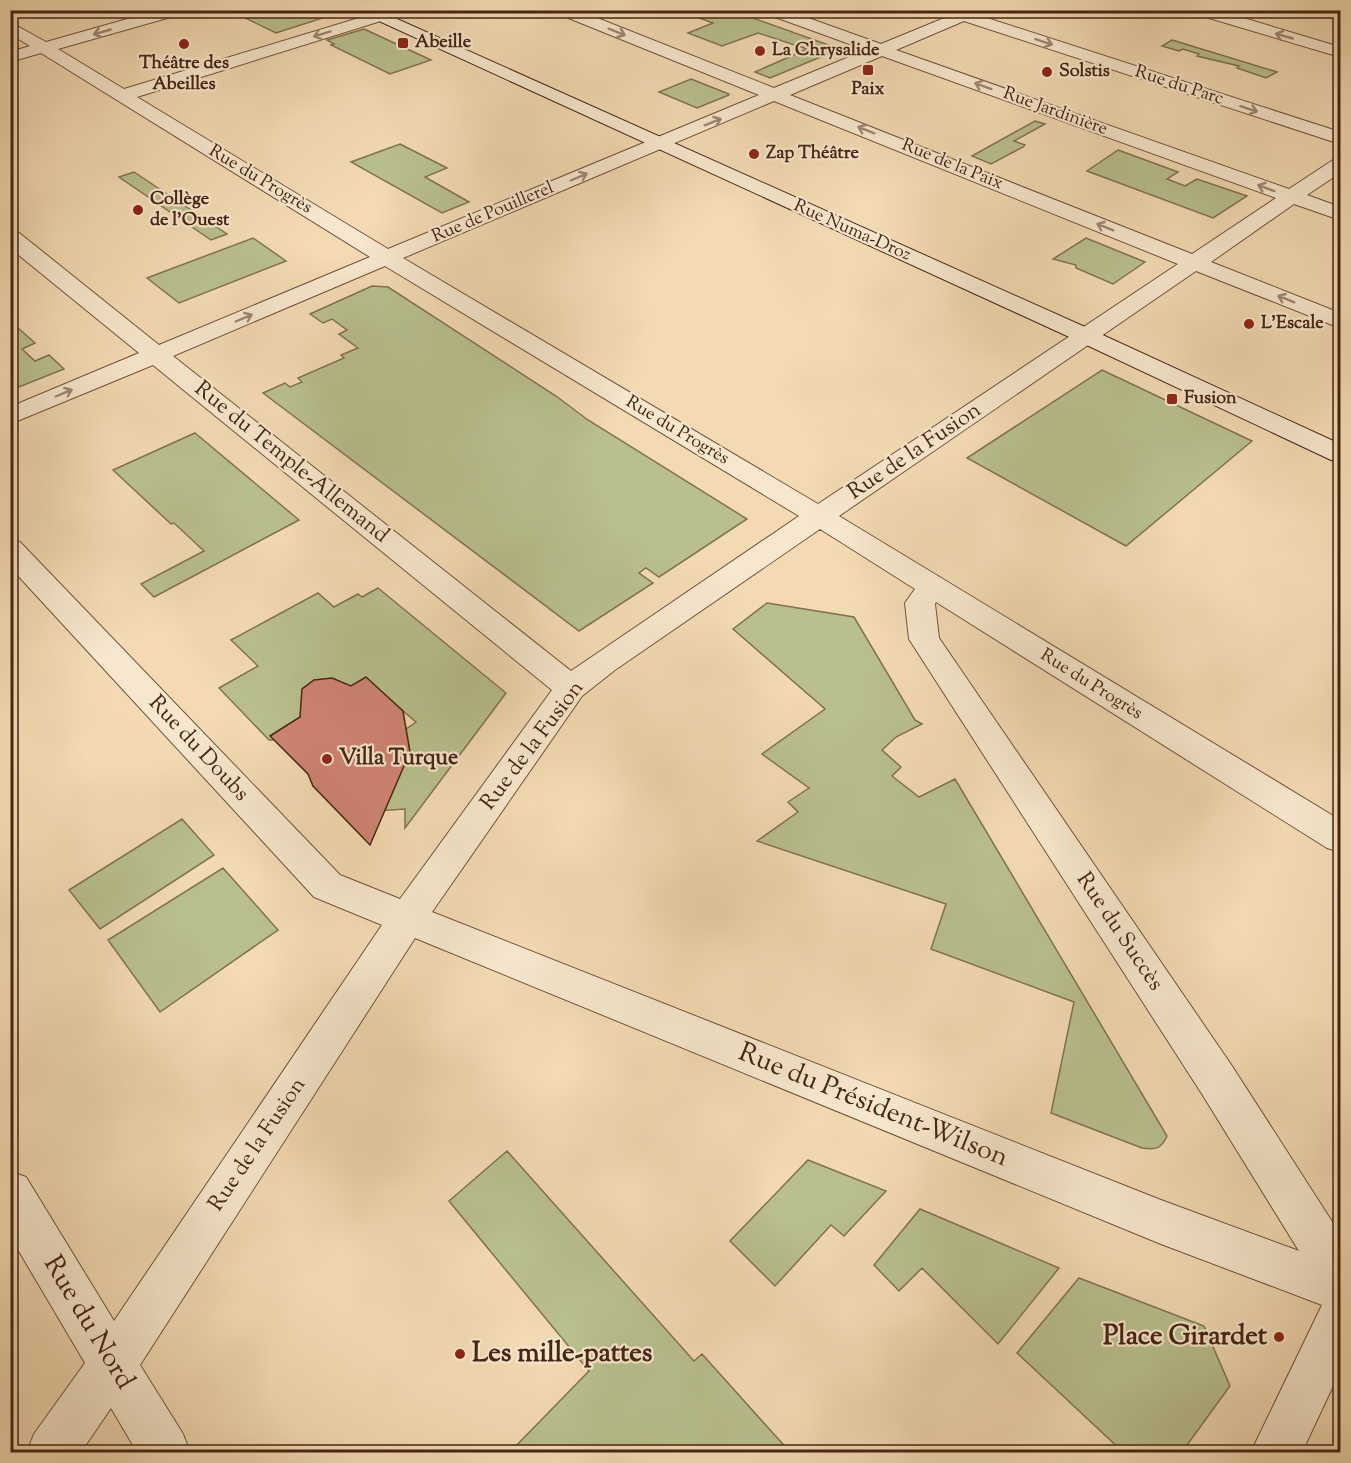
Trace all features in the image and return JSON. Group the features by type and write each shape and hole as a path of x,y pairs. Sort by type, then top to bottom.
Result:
{"street":[{"path":"10,57 179,10"},
{"name":"Rue de la Paix","path":"562,10 1341,321"},
{"name":"Rue Jardinière","path":"770,10 1341,214"},
{"path":"1198,10 1341,52"},
{"name":"Rue de Pouillerel","path":"10,416 777,95 883,50 963,12"},
{"name":"Rue du Parc","path":"963,12 1341,138"},
{"path":"121,96 252,56 370,14"},
{"name":"Rue Numa-Droz","path":"370,14 1086,336 1341,454"},
{"name":"Rue du Progrès","path":"10,27 387,258 819,516 1341,838"},
{"name":"Rue de la Fusion","path":"52,1452 112,1365 407,918 571,688 604,662 1341,164"},
{"name":"Rue du Temple-Allemand","path":"10,237 571,688"},
{"name":"Rue du Doubs","path":"10,549 327,886 407,918"},
{"name":"Rue du Succès","path":"932,587 920,603 924,639 1217,1080 1341,1275"},
{"name":"Rue du Président-Wilson","path":"407,918 1150,1218 1341,1289"},
{"name":"Rue du Nord","path":"10,1193 165,1452"},
{"path":"1276,1452 1341,1320"}],"green space":[{"path":"245,10 322,11 332,15 276,33 235,13"},
{"path":"696,11 733,11 840,49 770,78 755,72 807,49 758,33 722,46 688,33 713,23 688,14"},
{"path":"364,29 431,60 390,74 331,45 334,44 327,40"},
{"path":"1172,40 1277,72 1266,78 1237,68 1239,66 1197,56 1199,54 1183,49 1179,51 1162,46"},
{"path":"691,79 729,95 697,108 659,92"},
{"path":"1035,121 1045,124 1014,141 1025,145 1023,147 991,164 972,156"},
{"path":"400,144 447,168 425,177 469,202 442,213 351,162"},
{"path":"1118,150 1178,172 1167,179 1185,186 1197,179 1247,196 1213,218 1087,171"},
{"path":"134,172 227,234 211,240 119,177"},
{"path":"253,238 286,261 179,303 147,278"},
{"path":"1086,238 1145,262 1113,284 1076,268 1076,265 1053,259"},
{"path":"372,286 388,287 556,396 588,420 747,519 659,577 646,568 639,573 653,583 579,631 263,393 285,383 290,387 302,382 298,378 344,358 341,355 358,348 339,334 347,330 332,319 323,323 310,314"},
{"path":"10,321 35,343 22,349 35,361 49,355 64,369 19,387 11,380"},
{"path":"1102,370 1252,441 1126,546 967,458"},
{"path":"195,433 299,520 154,597 141,584 204,551 113,470"},
{"path":"378,588 506,693 405,828 405,809 376,811 409,754 409,745 399,734 416,722 390,700 347,688 335,679 314,680 312,710 273,740 269,740 219,688 258,666 231,640 318,593 334,607 358,594 362,597"},
{"path":"767,603 854,617 915,720 922,724 896,737 882,750 901,767 892,776 919,797 955,779 1167,1136 1163,1144 1154,1149 1142,1148 1051,1113 1074,1002 931,949 946,904 757,841 798,812 788,802 809,788 762,754 825,709 733,629"},
{"path":"182,819 214,855 100,929 69,890"},
{"path":"223,868 278,930 160,1012 108,940"},
{"path":"507,1151 694,1361 702,1354 790,1452 510,1452 589,1371 449,1201"},
{"path":"808,1160 886,1191 844,1236 831,1225 775,1286 730,1241"},
{"path":"920,1209 1059,1268 998,1344 922,1268 899,1291 874,1265"},
{"path":"1079,1278 1204,1326 1230,1386 1182,1452 1123,1452 1017,1353"}],"building":[{"name":"Villa Turque","path":"366,677 403,711 410,752 370,845 313,786 308,774 270,736 300,717 302,689 314,680 332,678 351,686"}],"place":[{"name":"Abeille","path":"403,43"},
{"name":"Théâtre des Abeilles","path":"184,44"},
{"name":"La Chrysalide","path":"760,51"},
{"name":"Paix","path":"868,70"},
{"name":"Solstis","path":"1047,72"},
{"name":"Zap Théâtre","path":"754,154"},
{"name":"Collège de l'Ouest","path":"138,210"},
{"name":"L'Escale","path":"1249,324"},
{"name":"Fusion","path":"1172,399"},
{"name":"Villa Turque","path":"327,759"},
{"name":"Place Girardet","path":"1279,1337"},
{"name":"Les mille-pattes","path":"460,1354"}]}
